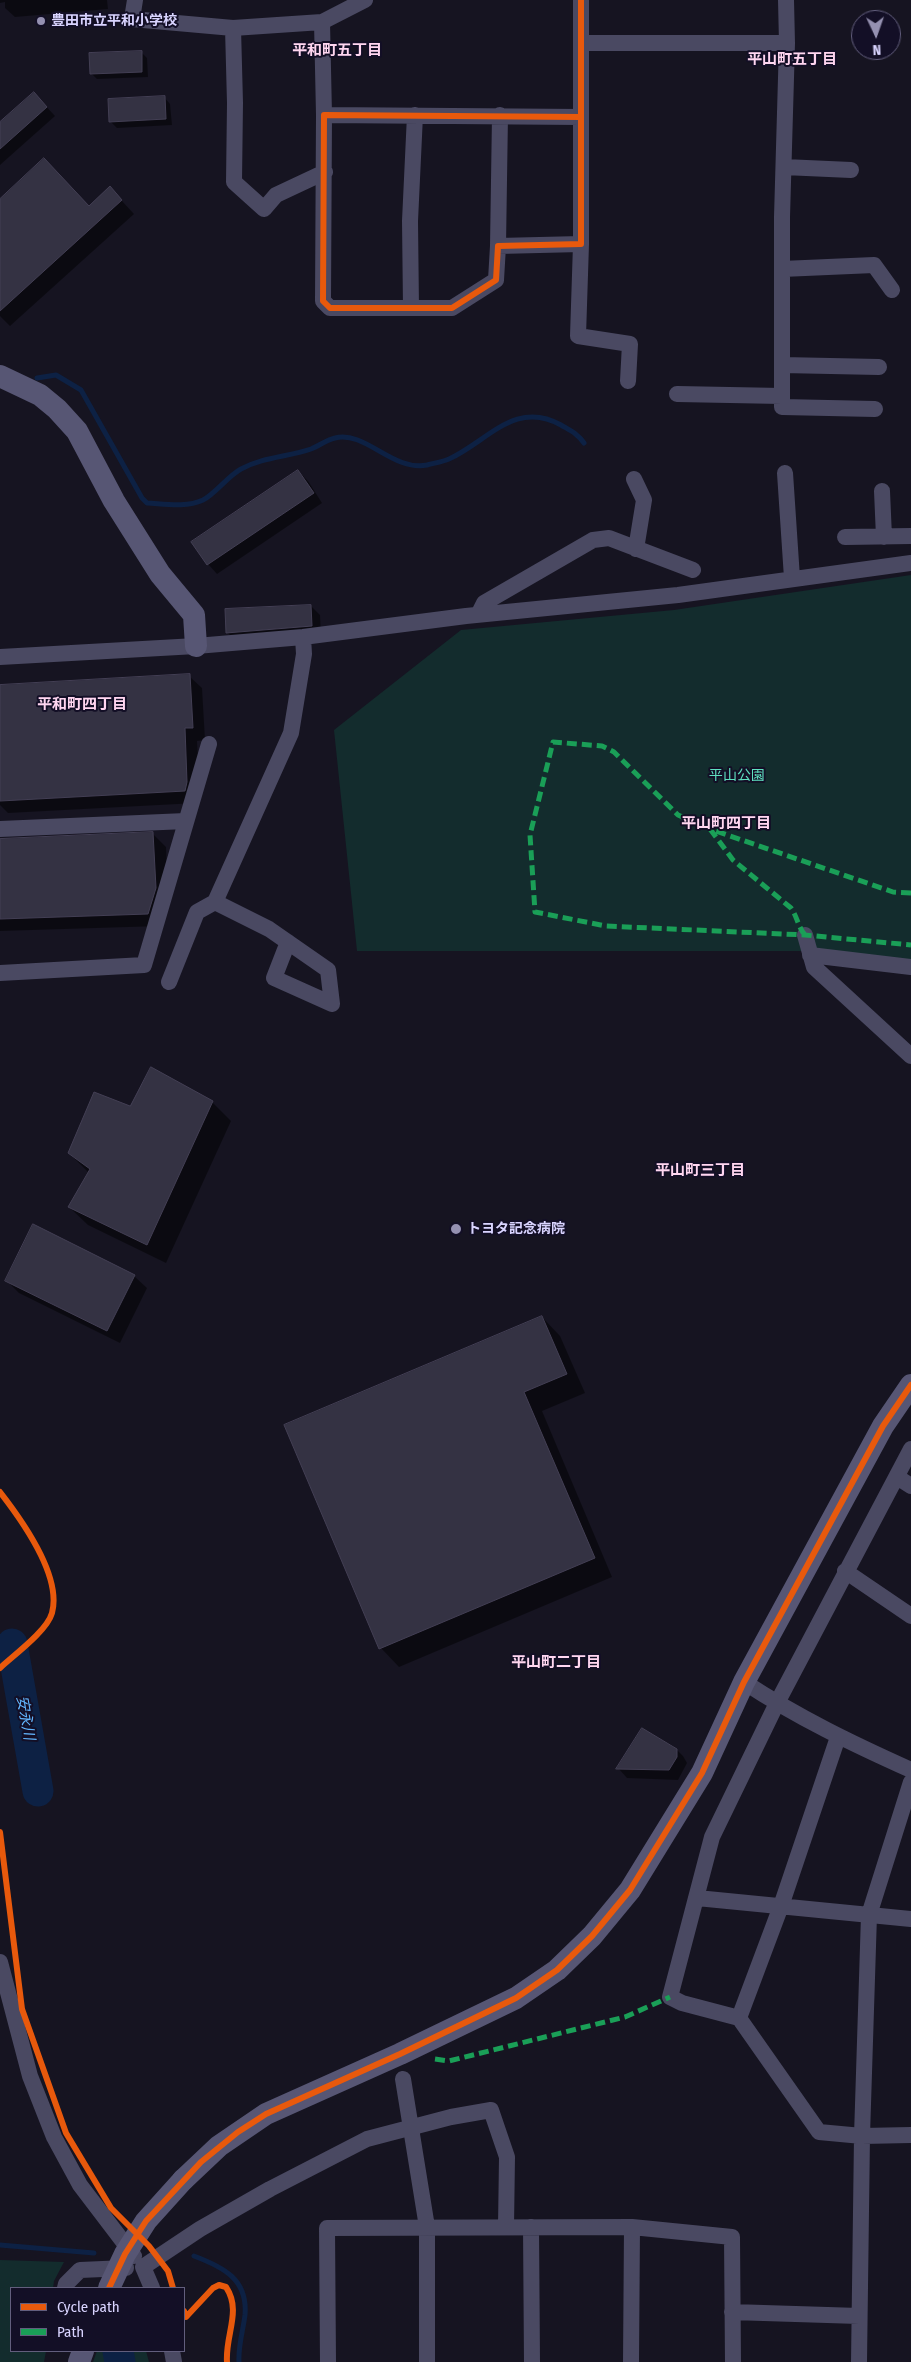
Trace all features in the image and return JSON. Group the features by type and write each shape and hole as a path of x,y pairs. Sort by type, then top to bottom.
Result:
{"street":[{"path":"135,0 132,19 233,28 322,22 365,0"},
{"path":"581,0 578,336 630,344 628,381"},
{"path":"786,0 782,407 875,409"},
{"path":"322,22 325,172 323,301 330,308 452,308 496,280 500,115"},
{"path":"233,28 235,103 234,182 264,209 276,195 325,172"},
{"path":"582,43 787,43"},
{"path":"324,115 581,116"},
{"path":"411,308 410,221 414,115"},
{"path":"784,167 851,170"},
{"path":"498,246 580,244"},
{"path":"782,269 874,265 892,290"},
{"path":"782,365 879,367"},
{"path":"0,376 40,395 57,409 77,431 114,501 160,574 194,615 196,646"},
{"path":"677,394 782,396"},
{"path":"785,473 792,578"},
{"path":"634,479 644,500 636,549"},
{"path":"882,491 884,536"},
{"path":"845,537 911,536"},
{"path":"478,614 484,603 593,540 609,538 693,570"},
{"path":"0,656 196,646 303,637 478,614 678,595 911,563"},
{"path":"169,982 197,912 215,902 291,733 304,654 303,637"},
{"path":"0,973 144,965 209,744"},
{"path":"0,829 186,821"},
{"path":"215,902 269,928 288,942"},
{"path":"805,935 814,967 911,1056"},
{"path":"810,955 911,967"},
{"path":"110,2287 126,2254 146,2221 183,2180 219,2146 266,2114 400,2054 516,1998 557,1970 592,1936 630,1890 702,1773 744,1682 883,1426 911,1385"},
{"path":"911,1449 777,1703 712,1837 670,1996 682,2004 739,2018 818,2132 862,2136 911,2135"},
{"path":"897,1476 911,1486"},
{"path":"845,1571 911,1616"},
{"path":"744,1682 838,1737 911,1770"},
{"path":"739,2018 781,1906 838,1737"},
{"path":"859,2362 862,2136 870,1915 911,1782"},
{"path":"697,1898 911,1919"},
{"path":"0,1962 30,2076 54,2137 80,2185 143,2267 152,2287"},
{"path":"403,2079 427,2227 427,2362"},
{"path":"65,2287 80,2270 143,2267 200,2229 308,2169 367,2139 451,2116 491,2110 507,2157 506,2226"},
{"path":"328,2362 327,2228 506,2226 632,2227 732,2237 733,2362"},
{"path":"532,2227 532,2362"},
{"path":"631,2362 632,2227"},
{"path":"732,2312 859,2316"}],"green space":[{"name":"平山公園","path":"911,575 911,961 814,951 357,951 334,730 461,630 674,610"},
{"path":"0,2260 64,2262 54,2281 53,2287 10,2287 10,2352 46,2352 44,2362 0,2362"},
{"path":"97,2352 146,2352 149,2362 93,2362"}],"building":[{"path":"142,51 142,72 90,74 89,53"},
{"path":"34,92 47,107 0,149 0,122"},
{"path":"165,96 166,119 109,122 108,99"},
{"path":"44,158 89,206 110,186 122,200 0,311 0,199"},
{"path":"298,470 314,493 207,565 191,542"},
{"path":"311,605 312,626 226,633 225,609"},
{"path":"190,674 193,728 185,728 187,782 185,791 0,801 0,685"},
{"path":"153,832 156,888 148,914 0,919 0,839"},
{"path":"151,1067 213,1101 147,1245 68,1207 90,1169 68,1153 94,1092 130,1106"},
{"path":"33,1224 135,1275 107,1331 5,1281"},
{"path":"542,1316 567,1374 524,1392 595,1558 379,1649 284,1425"},
{"path":"642,1728 677,1749 677,1757 669,1770 616,1769"}],"waterway":[{"path":"37,378 56,375 81,390 142,498 147,503 175,505 190,504 203,500 236,472 249,465 311,449 335,438 346,437 357,440 402,463 415,466 449,459 502,426 515,420 529,417 545,418 561,425 577,435 584,443"},
{"name":"安永川","path":"12,1644 38,1791"},
{"path":"0,2245 94,2253"},
{"path":"194,2256 224,2270 238,2283 242,2292 245,2303 245,2315 239,2362"},
{"name":"安永川","path":"118,2352 120,2362"}],"marked path":[{"path":"911,893 893,892 710,829 678,815 614,752 602,746 553,742 530,835 535,912 606,926 805,935 911,945"},
{"path":"710,829 733,860 791,908 805,935"},
{"path":"435,2059 449,2061 625,2017 670,1997"}],"cycle path":[{"path":"581,0 581,244 498,246 496,280 452,308 330,308 323,301 324,115 581,117"},
{"path":"109,2287 125,2254 146,2221 201,2162 238,2132 266,2114 400,2054 516,1998 557,1970 592,1936 630,1890 702,1773 744,1682 883,1426 911,1385"},
{"path":"0,1492 38,1549 51,1582 53,1598 52,1613 44,1627 0,1668"},
{"path":"0,1832 22,2009 66,2133 111,2208 149,2246 168,2271 173,2287"},
{"path":"185,2314 186,2317 213,2288 219,2285 226,2287 233,2305 227,2362"}],"place":[{"name":"豊田市立平和小学校","path":"41,21"},
{"name":"トヨタ記念病院","path":"456,1229"}],"district":[{"name":"平和町五丁目","path":"337,51"},
{"name":"平山町五丁目","path":"792,60"},
{"name":"平和町四丁目","path":"82,705"},
{"name":"平山町四丁目","path":"726,824"},
{"name":"平山町三丁目","path":"700,1171"},
{"name":"平山町二丁目","path":"556,1663"}]}
